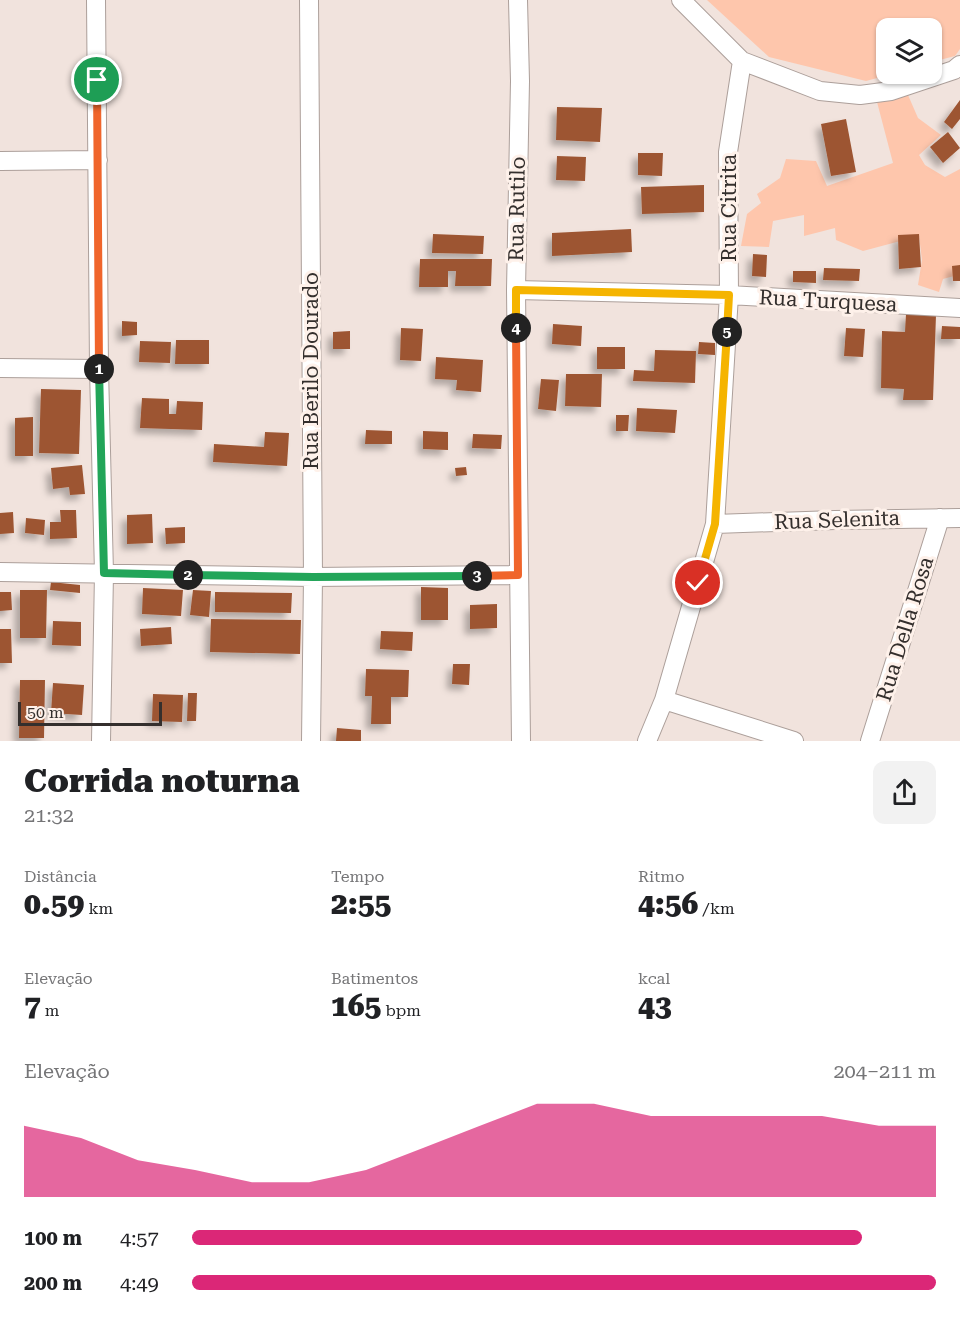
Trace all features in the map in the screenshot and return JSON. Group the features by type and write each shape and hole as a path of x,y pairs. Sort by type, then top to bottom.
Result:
{"street":[{"path":"96,0 99,369 104,573 100,741"},
{"name":"Rua Berilo Dourado","path":"309,0 313,577 311,741"},
{"name":"Rua Rutilo","path":"518,0 520,81 516,290 521,741"},
{"path":"681,0 742,61 819,91 860,95 891,91 958,70"},
{"name":"Rua Citrita","path":"647,741 664,700 715,524 729,295 728,152 742,61"},
{"path":"0,161 98,160"},
{"name":"Rua Turquesa","path":"516,290 729,295 960,308"},
{"path":"0,368 99,369"},
{"name":"Rua Della Rosa","path":"870,741 940,518"},
{"name":"Rua Selenita","path":"715,524 960,518"},
{"path":"0,572 313,577 518,575"},
{"path":"664,700 794,741"}],"shaded area":[{"path":"707,0 960,0 960,49 955,56 942,59 942,18 876,18 876,78 866,81 769,57"},
{"path":"908,95 918,118 941,135 919,155 925,165 945,177 960,169 960,280 954,276 943,279 939,292 918,285 922,260 919,236 863,251 836,240 835,228 804,236 804,215 773,221 769,247 741,246 747,214 761,203 757,194 780,178 786,159 816,161 827,186 893,163 877,102"}],"building":[{"path":"960,100 960,119 952,129 944,122"},
{"path":"557,107 602,108 600,142 556,140"},
{"path":"846,119 856,172 831,176 821,124"},
{"path":"948,132 960,148 943,163 930,147"},
{"path":"638,153 663,153 662,176 638,175"},
{"path":"557,156 586,157 585,181 556,180"},
{"path":"704,185 704,212 642,214 641,187"},
{"path":"631,229 632,252 552,256 552,233"},
{"path":"433,234 484,236 483,254 432,253"},
{"path":"919,234 921,267 899,269 898,235"},
{"path":"753,254 767,255 766,277 752,276"},
{"path":"420,259 492,259 491,286 455,286 456,271 448,271 448,287 419,287"},
{"path":"960,265 960,281 953,281 952,266"},
{"path":"824,268 860,269 859,281 823,280"},
{"path":"793,271 816,271 816,283 793,282"},
{"path":"906,314 936,315 933,400 903,400 904,389 881,388 882,331 905,332"},
{"path":"122,321 137,322 137,335 122,336"},
{"path":"553,324 582,326 581,346 552,344"},
{"path":"942,326 960,327 960,339 941,339"},
{"path":"401,328 423,329 421,361 400,360"},
{"path":"846,328 865,329 863,357 844,356"},
{"path":"350,331 350,349 333,349 333,332"},
{"path":"176,340 209,340 209,364 175,364"},
{"path":"140,341 171,342 170,363 139,362"},
{"path":"699,342 715,343 715,355 698,354"},
{"path":"597,347 625,347 625,369 597,369"},
{"path":"655,350 696,351 695,383 633,381 634,370 654,371"},
{"path":"436,357 483,360 481,392 456,390 457,380 435,379"},
{"path":"566,374 602,374 601,407 565,406"},
{"path":"541,379 559,380 556,411 538,409"},
{"path":"41,389 81,390 79,454 39,453"},
{"path":"142,398 169,399 169,414 176,414 177,401 203,402 202,430 140,428"},
{"path":"637,408 677,410 675,433 636,431"},
{"path":"616,415 629,415 628,431 616,431"},
{"path":"33,417 33,456 15,456 15,418"},
{"path":"366,430 392,431 392,444 365,444"},
{"path":"423,431 448,432 448,450 423,449"},
{"path":"265,432 289,433 287,466 213,462 214,444 264,447"},
{"path":"473,434 502,435 501,449 472,448"},
{"path":"82,465 85,494 70,495 69,487 53,489 51,468"},
{"path":"466,467 467,475 456,476 455,468"},
{"path":"60,510 76,510 77,538 50,539 50,522 61,522"},
{"path":"13,512 14,533 0,534 0,513"},
{"path":"152,514 153,543 127,544 127,515"},
{"path":"26,518 45,520 44,535 25,533"},
{"path":"185,527 185,543 166,544 165,528"},
{"path":"51,582 80,585 80,593 50,590"},
{"path":"421,587 448,588 448,620 421,620"},
{"path":"143,588 183,590 181,616 142,614"},
{"path":"20,590 47,590 46,638 20,638"},
{"path":"193,590 211,591 209,617 190,615"},
{"path":"0,592 11,592 12,610 0,611"},
{"path":"215,592 292,593 291,613 215,612"},
{"path":"497,604 497,628 470,629 470,605"},
{"path":"211,619 301,620 300,654 210,652"},
{"path":"53,621 81,622 81,646 52,645"},
{"path":"171,627 172,644 141,646 140,629"},
{"path":"0,629 11,629 12,663 0,663"},
{"path":"381,631 413,632 412,651 380,649"},
{"path":"453,664 470,664 469,685 452,684"},
{"path":"366,669 409,670 408,697 391,697 391,724 371,724 372,696 365,696"},
{"path":"20,680 45,680 44,738 19,738"},
{"path":"53,683 84,685 82,715 51,713"},
{"path":"188,693 197,693 196,721 187,721"},
{"path":"153,694 183,695 182,722 152,721"},
{"path":"337,728 361,730 361,741 336,741"}],"route":[{"path":"97,80 99,369 104,573 313,577 518,575 516,290 729,295 715,524 698,583"}]}
